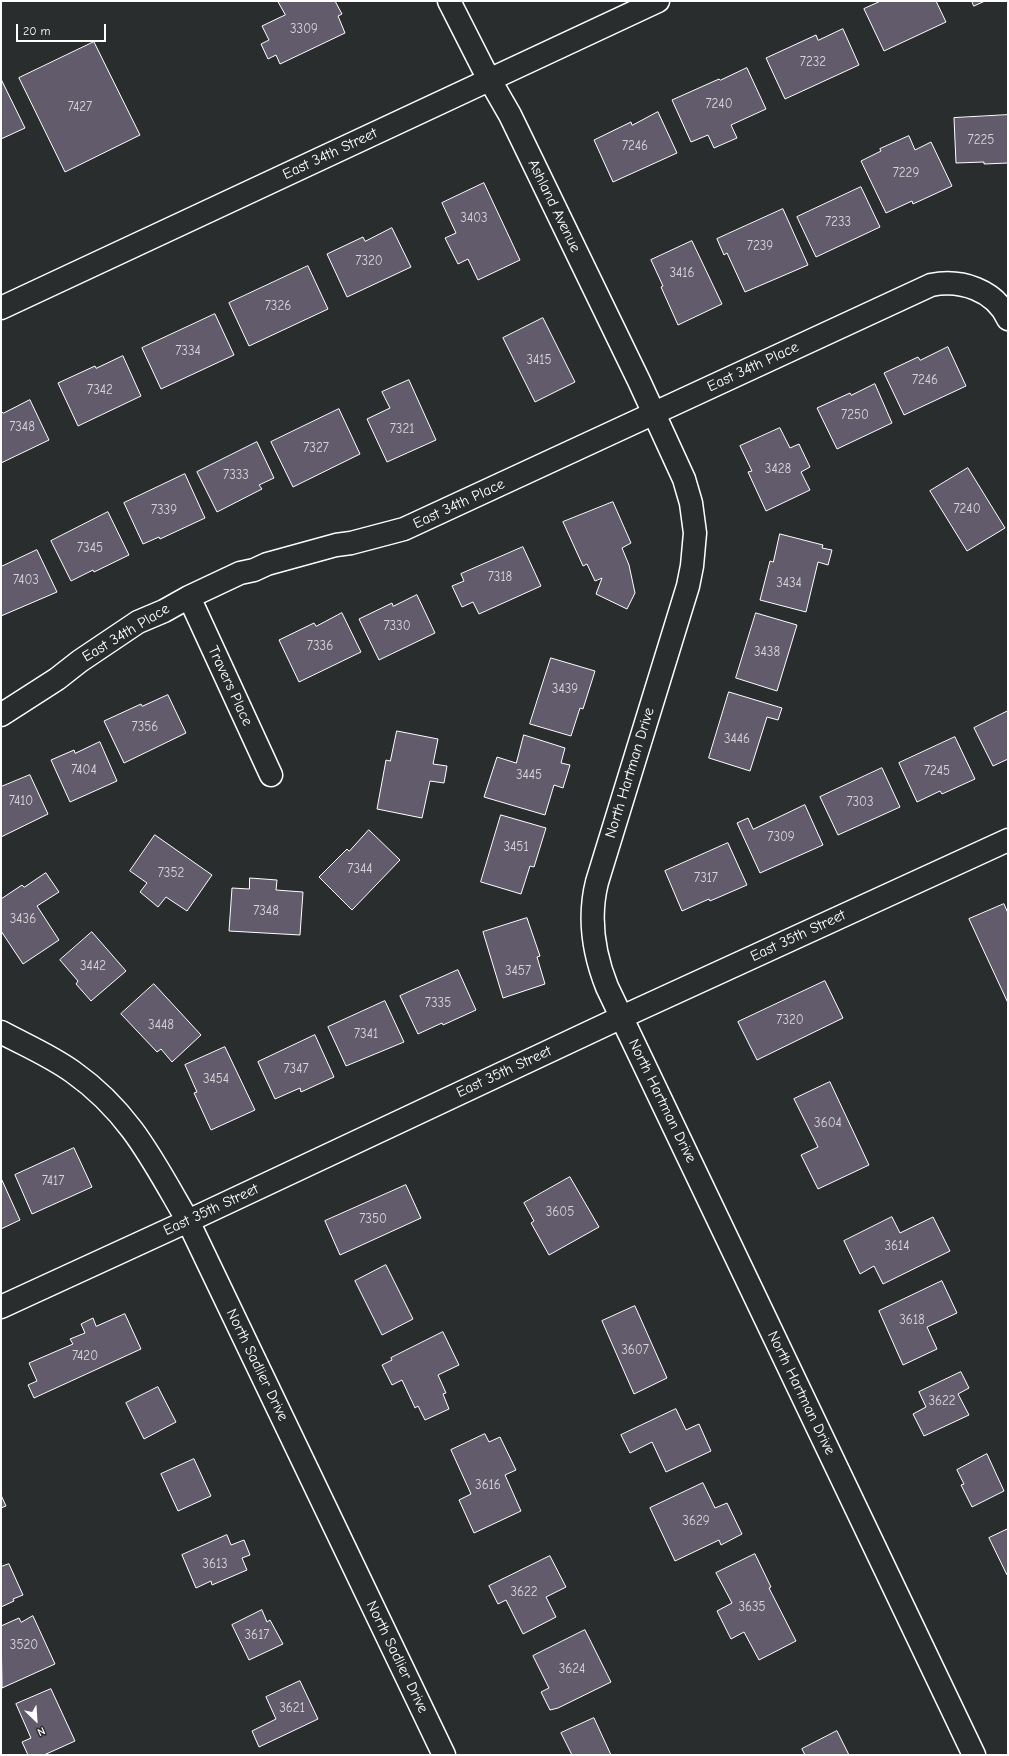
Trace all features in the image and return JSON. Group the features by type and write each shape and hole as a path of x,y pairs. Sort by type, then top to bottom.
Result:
{"street":[{"name":"Ashland Avenue","path":"449,1 510,115 654,413"},
{"name":"East 34th Street","path":"1,308 658,1"},
{"name":"East 34th Place","path":"1,715 58,679 68,669 138,622 188,597 240,573 254,570 267,564 336,545 351,543 404,529 931,285 952,283 983,291 1000,306 1008,319"},
{"name":"North Hartman Drive","path":"654,413 688,490 694,519 693,556 688,586 594,893 592,916 595,952 603,976 622,1017 974,1755"},
{"name":"Travers Place","path":"188,597 271,775"},
{"name":"East 35th Street","path":"1,1307 188,1221 622,1017 1008,840"},
{"name":"North Sadlier Drive","path":"1,1032 68,1069 101,1095 126,1121 143,1142 188,1221 444,1755"}],"building":[{"path":"278,1 335,1 342,14 338,16 345,33 280,64 276,55 268,59 261,44 269,40 262,26 285,15"},
{"path":"881,1 936,1 946,22 884,51 864,9"},
{"path":"972,1 985,1 974,6"},
{"path":"843,29 859,65 785,99 766,58 816,35 818,40"},
{"path":"94,42 140,135 65,172 19,78"},
{"path":"747,68 766,109 731,125 737,138 714,148 708,135 691,142 672,100"},
{"path":"1,79 25,128 1,139"},
{"path":"658,112 677,153 613,182 594,140 631,122 632,125"},
{"path":"1008,115 1008,163 956,163 954,118"},
{"path":"909,136 915,150 931,142 952,186 913,204 912,201 886,213 861,161 881,151 880,149"},
{"path":"484,183 520,260 478,280 468,259 458,264 445,238 456,233 442,203"},
{"path":"861,187 880,227 816,257 797,217"},
{"path":"783,209 808,265 745,292 727,253 724,255 717,239"},
{"path":"392,228 411,267 347,297 327,254 363,237 365,241"},
{"path":"692,241 722,304 678,325 651,260"},
{"path":"308,266 328,309 249,346 229,303"},
{"path":"215,314 234,355 161,389 142,348"},
{"path":"543,318 575,382 535,402 503,338"},
{"path":"948,347 966,386 904,415 884,373 918,357 920,360"},
{"path":"123,356 141,396 78,426 58,383 95,366 96,368"},
{"path":"409,380 436,440 387,462 367,419 390,408 382,392"},
{"path":"875,384 892,423 837,449 817,408 850,393 851,395"},
{"path":"30,400 49,440 1,463 1,411 3,413"},
{"path":"339,409 360,454 293,487 271,442"},
{"path":"780,428 790,448 799,444 810,467 801,472 810,490 766,511 748,472 752,471 740,446"},
{"path":"257,442 274,478 259,485 262,489 217,512 197,472"},
{"path":"968,468 1005,528 967,551 930,491"},
{"path":"185,474 205,518 160,539 159,537 143,544 124,503"},
{"path":"613,502 631,543 622,548 629,565 635,593 627,609 596,594 602,578 595,581 587,564 583,566 563,522"},
{"path":"108,512 129,555 71,581 51,541"},
{"path":"780,534 823,545 822,548 832,550 828,565 818,562 806,612 760,600 770,561 773,562"},
{"path":"523,547 541,586 479,614 473,602 462,607 452,586 464,581 461,574"},
{"path":"37,550 57,592 1,616 1,567"},
{"path":"417,595 435,633 379,660 359,619 392,603 393,606"},
{"path":"342,613 361,652 299,682 279,640 314,623 316,626"},
{"path":"756,613 797,625 777,691 736,678"},
{"path":"551,658 595,671 583,709 580,708 571,736 530,724"},
{"path":"729,692 782,708 778,720 767,717 750,771 709,758"},
{"path":"168,695 186,733 124,763 104,721 141,704 142,706"},
{"path":"1008,711 1008,759 993,766 974,728"},
{"path":"397,731 438,739 433,764 447,766 444,783 430,781 422,818 377,809 386,760 390,761"},
{"path":"524,735 565,748 561,763 570,765 563,788 554,785 545,815 484,797 497,757 516,763"},
{"path":"955,737 975,779 942,794 940,791 917,802 899,763"},
{"path":"100,742 117,781 70,802 51,760 74,750 75,753"},
{"path":"882,768 900,807 838,835 820,797"},
{"path":"30,775 48,814 1,837 1,787"},
{"path":"805,805 823,845 760,873 737,823 748,818 753,829"},
{"path":"501,815 546,828 534,867 530,866 521,894 481,882"},
{"path":"369,830 400,860 352,910 319,877 347,849 349,851"},
{"path":"155,835 212,875 187,911 166,897 158,907 140,892 147,883 130,871"},
{"path":"728,843 747,885 682,911 665,871"},
{"path":"46,873 59,892 37,906 59,940 23,964 1,931 1,899 22,885 24,887"},
{"path":"250,878 277,880 276,890 303,892 300,935 229,931 232,888 249,889"},
{"path":"1004,904 1008,913 1008,1003 969,919"},
{"path":"527,918 540,956 537,957 545,984 503,998 483,932"},
{"path":"92,932 126,971 91,1001 76,984 78,981 60,960"},
{"path":"458,970 476,1010 443,1025 442,1023 418,1034 400,996"},
{"path":"825,981 843,1018 757,1060 738,1022"},
{"path":"154,984 201,1035 172,1062 161,1049 157,1052 121,1014"},
{"path":"385,1001 404,1042 346,1066 328,1027"},
{"path":"315,1035 334,1077 301,1092 300,1088 275,1099 258,1062"},
{"path":"225,1047 255,1110 211,1130 194,1093 197,1092 185,1065"},
{"path":"830,1082 869,1165 818,1189 801,1155 818,1147 794,1099"},
{"path":"74,1148 92,1187 32,1214 15,1175"},
{"path":"570,1177 599,1227 549,1255 531,1223 534,1221 524,1203"},
{"path":"1,1178 20,1220 1,1229"},
{"path":"406,1185 421,1218 340,1255 325,1221"},
{"path":"892,1217 900,1233 933,1217 950,1251 883,1284 874,1266 860,1274 844,1241"},
{"path":"386,1265 413,1319 382,1335 355,1281"},
{"path":"942,1281 957,1313 927,1327 937,1349 903,1365 879,1311"},
{"path":"635,1306 667,1378 634,1394 602,1321"},
{"path":"125,1314 141,1349 34,1398 28,1385 37,1381 29,1363 73,1344 70,1339 85,1333 81,1324 93,1318 96,1326"},
{"path":"443,1332 459,1365 438,1375 446,1393 443,1394 449,1409 425,1420 418,1406 415,1408 402,1380 392,1385 382,1365 392,1360 391,1358"},
{"path":"961,1372 969,1388 958,1394 969,1415 924,1436 913,1414 926,1407 919,1392"},
{"path":"158,1387 176,1422 144,1439 126,1403"},
{"path":"676,1409 686,1430 699,1424 711,1451 666,1472 652,1442 630,1453 621,1435"},
{"path":"485,1434 489,1442 500,1437 516,1470 505,1475 521,1511 474,1533 459,1500 471,1494 451,1450"},
{"path":"987,1454 1004,1491 972,1507 961,1485 964,1484 957,1470"},
{"path":"194,1459 211,1496 178,1511 161,1474"},
{"path":"703,1483 715,1508 727,1503 742,1534 721,1545 719,1540 675,1561 650,1508"},
{"path":"1,1495 6,1506 1,1508"},
{"path":"1008,1529 1008,1574 1007,1575 989,1538"},
{"path":"227,1535 231,1545 244,1540 250,1555 242,1558 247,1570 212,1585 211,1581 196,1588 182,1555"},
{"path":"755,1554 771,1587 769,1588 796,1641 759,1660 744,1632 731,1639 717,1611 732,1603 716,1573"},
{"path":"550,1556 566,1587 546,1597 556,1617 523,1634 506,1600 498,1604 489,1586"},
{"path":"9,1564 23,1595 13,1599 14,1601 1,1607 1,1567"},
{"path":"262,1610 267,1622 270,1620 283,1644 249,1660 232,1625"},
{"path":"33,1616 55,1664 2,1688 1,1626 19,1618 21,1622"},
{"path":"585,1630 611,1682 558,1708 550,1710 541,1692 549,1688 533,1656"},
{"path":"300,1681 318,1719 259,1747 252,1731 276,1719 266,1697"},
{"path":"51,1689 75,1741 44,1755 28,1755 22,1742 31,1738 16,1704"},
{"path":"594,1718 611,1755 572,1755 561,1733"},
{"path":"837,1731 849,1755 805,1755 802,1749"}]}
